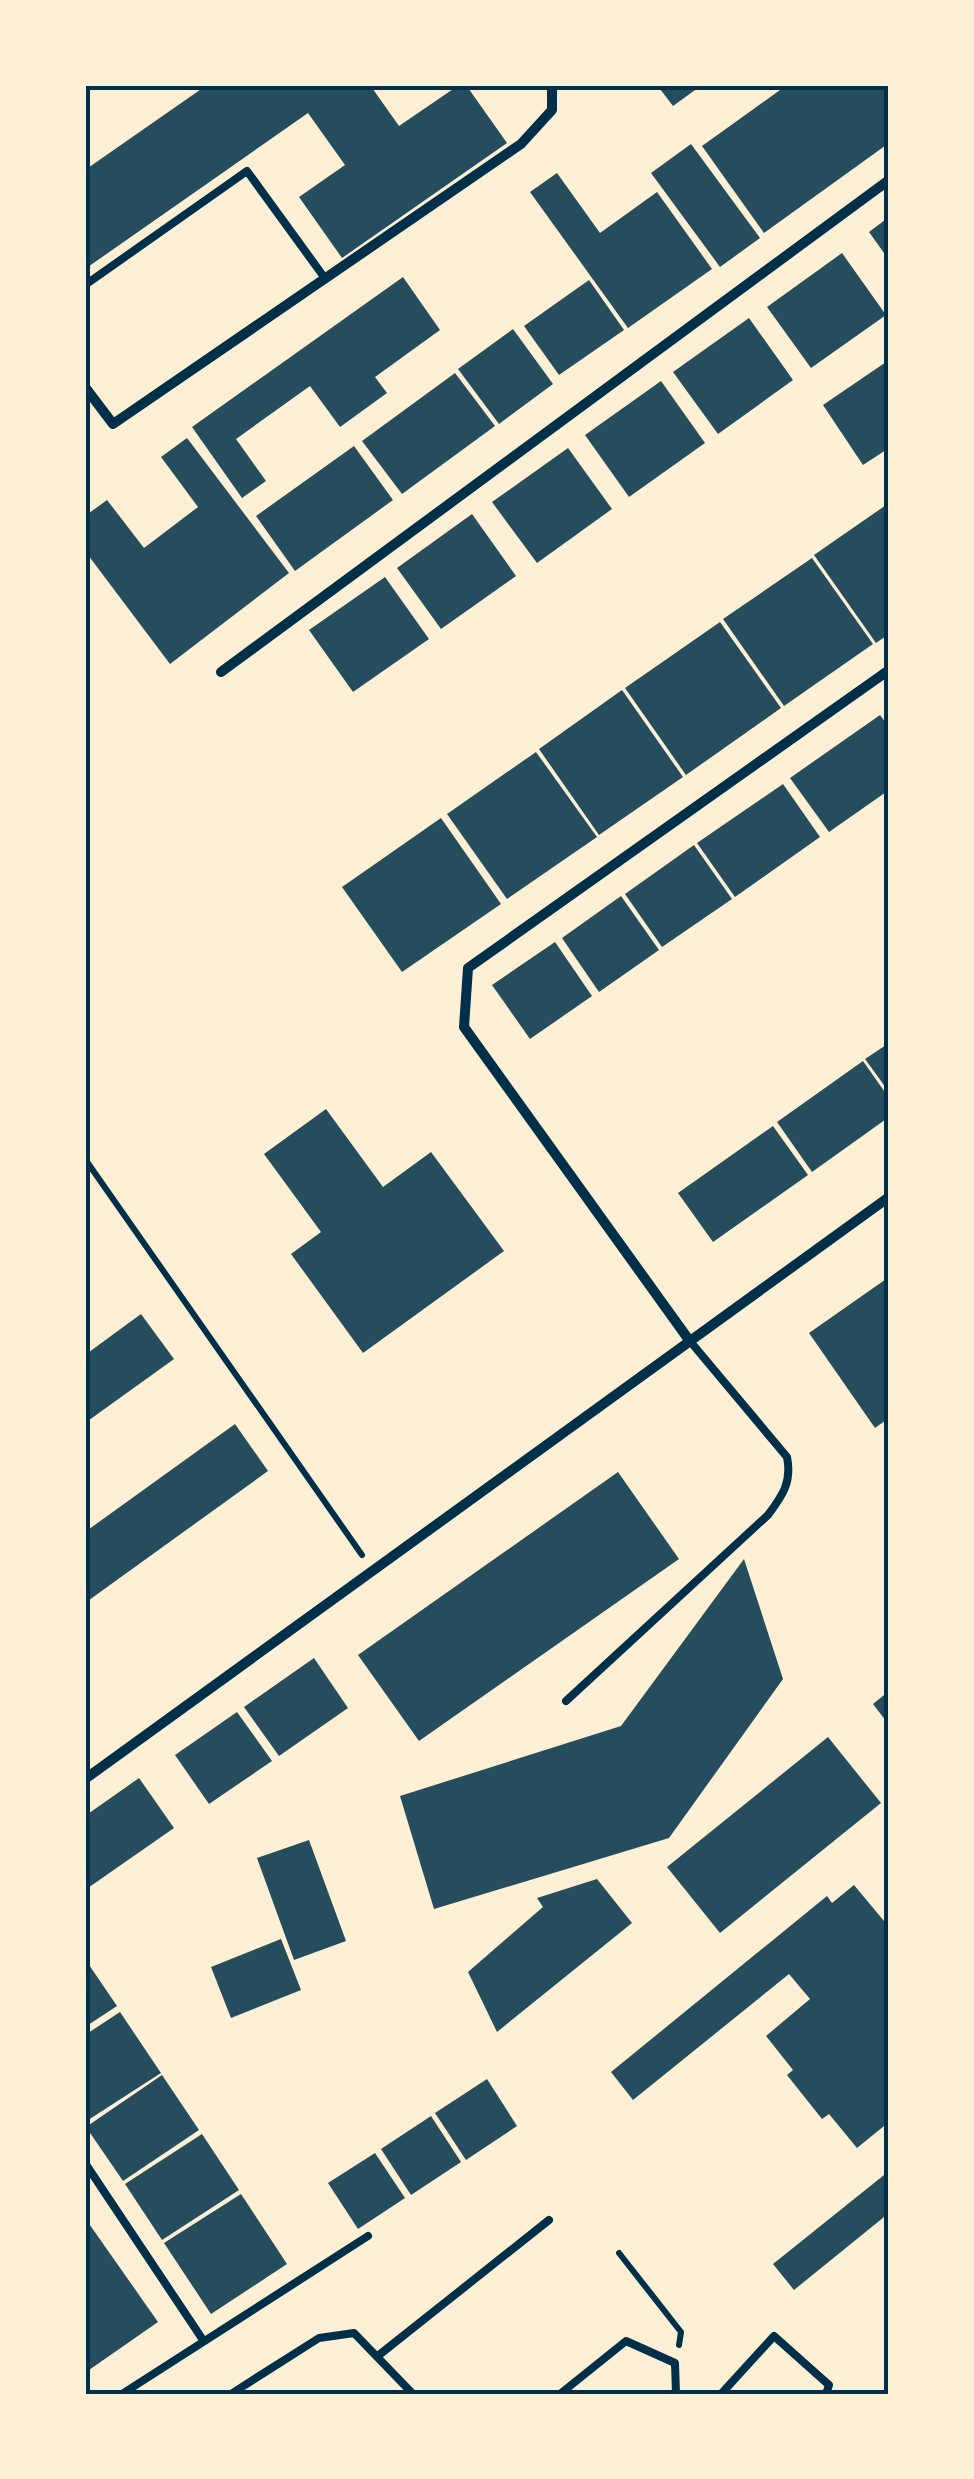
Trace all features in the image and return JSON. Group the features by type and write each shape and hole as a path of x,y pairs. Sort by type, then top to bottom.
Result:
{"street":[{"path":"85,387 113,424 521,144 552,110 552,85"},
{"path":"222,672 889,180"},
{"path":"688,1340 464,1027 468,968 889,670"},
{"path":"85,1779 889,1197"}],"lane":[{"path":"85,285 247,172 324,277"},
{"path":"566,1700 768,1515 784,1494 790,1474 787,1458 741,1397 688,1340"},
{"path":"85,2163 204,2340"},
{"path":"379,2356 550,2220"},
{"path":"122,2394 368,2236"},
{"path":"231,2394 319,2338 354,2333 413,2394"},
{"path":"721,2394 774,2336 822,2376 829,2385 826,2394"},
{"path":"560,2394 626,2341 675,2363 676,2394"}],"path":[{"path":"85,1159 375,1572"},
{"path":"619,2253 681,2332 675,2363"}],"building":[{"path":"207,85 370,85 399,126 459,85 466,85 507,143 342,258 299,197 345,165 308,113 85,269 85,170"},
{"path":"657,85 702,85 673,106"},
{"path":"787,85 889,85 889,143 764,233 702,146"},
{"path":"691,144 760,238 720,267 651,173"},
{"path":"557,173 600,233 657,192 712,269 628,328 530,192"},
{"path":"889,217 889,260 869,232"},
{"path":"842,253 886,315 811,368 767,307"},
{"path":"403,277 440,330 375,377 387,393 340,427 310,386 236,439 266,481 242,498 192,427"},
{"path":"589,280 624,330 559,375 524,326"},
{"path":"749,318 793,380 718,434 673,372"},
{"path":"513,329 553,384 499,424 458,369"},
{"path":"889,360 889,448 863,465 823,405"},
{"path":"455,373 495,426 402,494 362,441"},
{"path":"661,381 705,443 629,497 585,435"},
{"path":"187,438 289,573 170,664 85,551 85,516 107,500 144,548 198,507 161,457"},
{"path":"354,446 393,500 295,571 256,516"},
{"path":"568,448 612,509 537,563 492,502"},
{"path":"889,503 889,634 876,643 814,555"},
{"path":"472,514 516,576 441,629 397,568"},
{"path":"812,558 873,644 784,706 723,619"},
{"path":"385,577 429,639 353,692 309,630"},
{"path":"720,622 781,708 686,775 625,688"},
{"path":"622,690 683,777 599,835 539,749"},
{"path":"880,715 889,727 889,790 829,832 790,778"},
{"path":"536,752 597,837 507,899 447,814"},
{"path":"783,784 820,837 735,897 697,843"},
{"path":"441,818 501,904 402,972 342,887"},
{"path":"694,845 732,899 662,947 625,894"},
{"path":"621,896 659,950 599,992 562,938"},
{"path":"555,942 592,996 530,1039 492,985"},
{"path":"889,1043 889,1092 865,1059"},
{"path":"863,1061 889,1098 889,1117 812,1172 777,1122"},
{"path":"326,1109 383,1187 431,1152 504,1251 363,1353 291,1254 321,1232 264,1154"},
{"path":"773,1126 808,1175 713,1242 678,1193"},
{"path":"889,1277 889,1418 875,1428 809,1333"},
{"path":"141,1314 174,1359 85,1423 85,1355"},
{"path":"235,1424 268,1471 85,1603 85,1532"},
{"path":"618,1472 679,1559 419,1741 358,1655"},
{"path":"744,1559 783,1679 669,1838 434,1909 400,1796 621,1726"},
{"path":"314,1658 348,1708 279,1756 244,1707"},
{"path":"889,1691 889,1725 873,1704"},
{"path":"237,1712 272,1761 209,1804 175,1755"},
{"path":"828,1737 881,1803 720,1933 667,1867"},
{"path":"139,1778 174,1828 85,1890 85,1816"},
{"path":"309,1840 346,1941 294,1960 257,1858"},
{"path":"597,1879 632,1923 497,2032 468,1972 543,1907 537,1898"},
{"path":"854,1885 889,1927 889,2122 857,2148 829,2114 822,2119 787,2075 793,2070 766,2036 810,1999 789,1974 633,2100 611,2072 827,1896 832,1903"},
{"path":"281,1939 301,1990 231,2018 211,1967"},
{"path":"85,1959 117,2006 85,2027"},
{"path":"120,2012 161,2073 85,2122 85,2035"},
{"path":"162,2075 199,2130 123,2181 86,2127"},
{"path":"487,2079 517,2126 466,2160 435,2113"},
{"path":"431,2116 461,2162 411,2195 381,2149"},
{"path":"202,2134 239,2190 162,2240 125,2184"},
{"path":"375,2153 405,2198 358,2229 328,2183"},
{"path":"889,2171 889,2213 794,2290 773,2264"},
{"path":"241,2194 287,2264 211,2314 164,2243"},
{"path":"85,2218 158,2322 89,2370 85,2365"}]}
